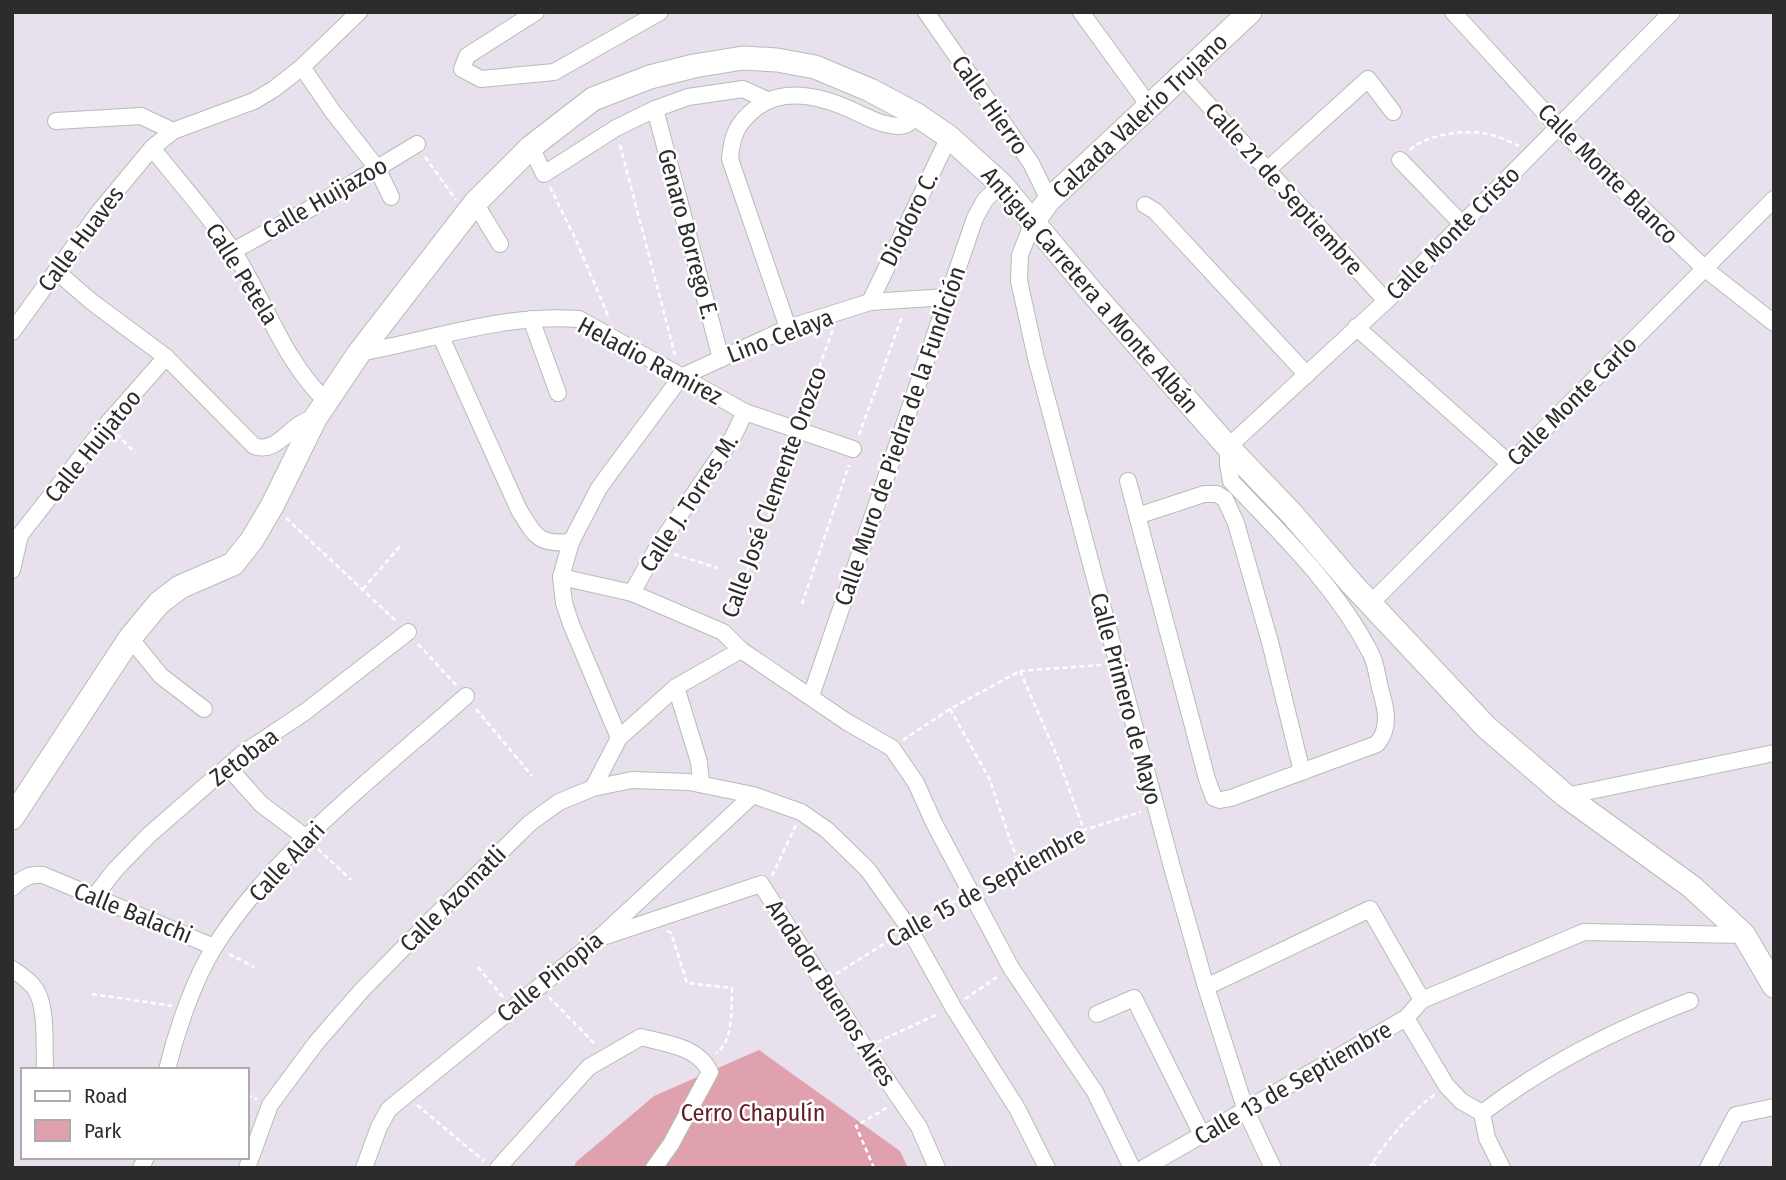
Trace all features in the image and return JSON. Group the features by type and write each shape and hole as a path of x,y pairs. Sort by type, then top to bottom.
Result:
{"street":[{"name":"Calle Huaves","path":"12,332 99,212 152,148 173,131 254,101 302,67 359,12"},
{"path":"536,12 467,55 462,69 481,79 554,72 660,12"},
{"name":"Calle Hierro","path":"926,12 1031,163 1049,200"},
{"path":"1081,12 1150,107"},
{"name":"Calzada Valerio Trujano","path":"1033,222 1049,200 1250,12"},
{"name":"Calle Monte Blanco","path":"1452,12 1558,127 1704,268 1774,323"},
{"name":"Calle Monte Cristo","path":"1228,447 1386,301 1672,12"},
{"name":"Antigua Carretera a Monte Albán","path":"12,818 130,638 159,603 180,587 233,564 252,540 322,410 359,353 470,209 531,147 593,99 650,77 743,58 777,60 816,67 870,90 917,115 949,136 1002,184 1228,447 1486,727 1566,796 1692,887 1744,935 1774,986"},
{"path":"302,67 377,168 391,197"},
{"name":"Calle 21 de Septiembre","path":"1183,77 1386,301"},
{"path":"1266,171 1368,79 1393,112"},
{"path":"531,147 544,174 616,128 688,97 743,89 767,100"},
{"path":"788,328 730,159 732,136 746,116 767,100 791,94 806,95 846,107 876,121 896,126 907,124 917,115"},
{"name":"Genaro Borrego E.","path":"655,109 721,359"},
{"path":"56,121 141,117 151,119 173,131"},
{"name":"Diodoro C.","path":"870,302 949,136"},
{"name":"Calle Huijazoo","path":"233,251 313,207 417,144"},
{"name":"Calle Petela","path":"152,148 233,251 266,315 313,389 322,410"},
{"path":"1400,160 1461,223"},
{"name":"Calle Muro de Piedra de la Fundición","path":"811,696 975,218 985,200 1002,184"},
{"name":"Calle Monte Carlo","path":"1370,604 1774,199"},
{"path":"1150,208 1307,375"},
{"path":"470,209 500,244"},
{"name":"Calle Primero de Mayo","path":"1033,222 1020,255 1019,281 1036,358 1155,807 1206,987 1246,1111 1273,1168"},
{"path":"56,271 92,302 166,357 254,446 261,449 272,446 322,410"},
{"name":"Lino Celaya","path":"561,577 571,541 599,488 681,377 788,328 870,302 947,297"},
{"path":"531,319 558,393"},
{"name":"Heladio Ramirez","path":"359,353 531,319 579,319 745,412 853,449"},
{"path":"1356,327 1510,464"},
{"path":"441,337 519,510 531,529 541,540 552,544 571,541"},
{"name":"Calle Huijatoo","path":"12,570 16,533 166,357"},
{"name":"Calle J. Torres M.","path":"632,593 657,548 733,437 745,412"},
{"path":"1128,481 1207,779 1214,798 1231,798 1377,744 1383,737 1387,724 1384,700 1371,654 1327,583 1231,481 1227,465 1228,447"},
{"path":"1137,516 1204,494 1217,494 1225,499 1232,510 1270,642 1302,772"},
{"path":"619,738 571,624 564,603 561,577 632,593 723,632 741,650 846,722 892,748 916,783 1012,968 1095,1092 1132,1168"},
{"name":"Zetobaa","path":"94,897 115,870 149,835 242,754 305,712 408,632"},
{"path":"130,638 161,676 204,709"},
{"path":"593,789 619,738 676,687 741,650"},
{"path":"676,687 699,762 701,783"},
{"name":"Calle Alari","path":"168,1068 186,1009 214,947 253,896 305,837 466,696"},
{"path":"1566,796 1774,753"},
{"path":"228,767 261,804 305,837"},
{"name":"Calle Azomatli","path":"247,1168 270,1105 316,1043 362,990 530,823 559,802 593,789 632,780 701,783 753,795 801,812 827,830 868,870 909,929 953,1007 1018,1110 1046,1168"},
{"name":"Calle Pinopia","path":"364,1168 379,1127 389,1109 598,939 753,795"},
{"name":"Calle Balachi","path":"12,888 30,874 43,875 214,947"},
{"name":"Andador Buenos Aires","path":"598,939 761,884 919,1127 937,1168"},
{"path":"638,903 649,922"},
{"path":"1206,987 1370,909 1422,1000 1584,932 1744,935"},
{"path":"12,969 26,978 38,992 43,1015 45,1068"},
{"path":"1097,1014 1134,998 1202,1135"},
{"name":"Calle 13 de Septiembre","path":"1144,1168 1406,1018 1422,1000"},
{"path":"1482,1113 1520,1084 1613,1033 1690,1001"},
{"path":"1406,1018 1446,1085 1461,1101 1482,1113 1487,1138 1502,1168"},
{"path":"498,1168 589,1068 640,1037 689,1050 705,1060 710,1072 671,1144 654,1168"},
{"path":"1708,1168 1736,1115 1774,1107"}],"path":[{"path":"616,128 681,377"},
{"path":"1400,160 1419,141 1447,134 1488,134 1535,152"},
{"path":"417,144 470,209"},
{"path":"544,174 576,240 618,341"},
{"name":"Calle José Clemente Orozco","path":"723,632 777,494 838,313"},
{"path":"107,424 135,453"},
{"path":"272,506 408,632"},
{"path":"363,589 401,545"},
{"path":"657,548 718,568"},
{"path":"892,748 950,709 1020,671 1117,664"},
{"path":"1020,671 1057,756 1084,830"},
{"path":"950,709 989,778 1019,866"},
{"name":"Calle 15 de Septiembre","path":"824,982 972,890 1084,830 1155,807"},
{"path":"761,884 771,879 801,812"},
{"path":"305,837 351,880"},
{"path":"649,922 671,933 687,983 732,988 731,1015 723,1048 705,1060"},
{"name":"Calle Balachi","path":"214,947 254,967"},
{"path":"478,967 512,1007"},
{"path":"540,987 608,1057"},
{"path":"92,994 186,1009"},
{"path":"1369,1168 1413,1111 1446,1085"},
{"path":"407,1096 492,1168"},
{"path":"874,1168 856,1126 900,1100"},
{"path":"1372,1163 1378,1168"}],"green space":[{"name":"Cerro Chapulín","path":"759,1050 900,1151 908,1168 574,1168 576,1162 654,1096"}]}
